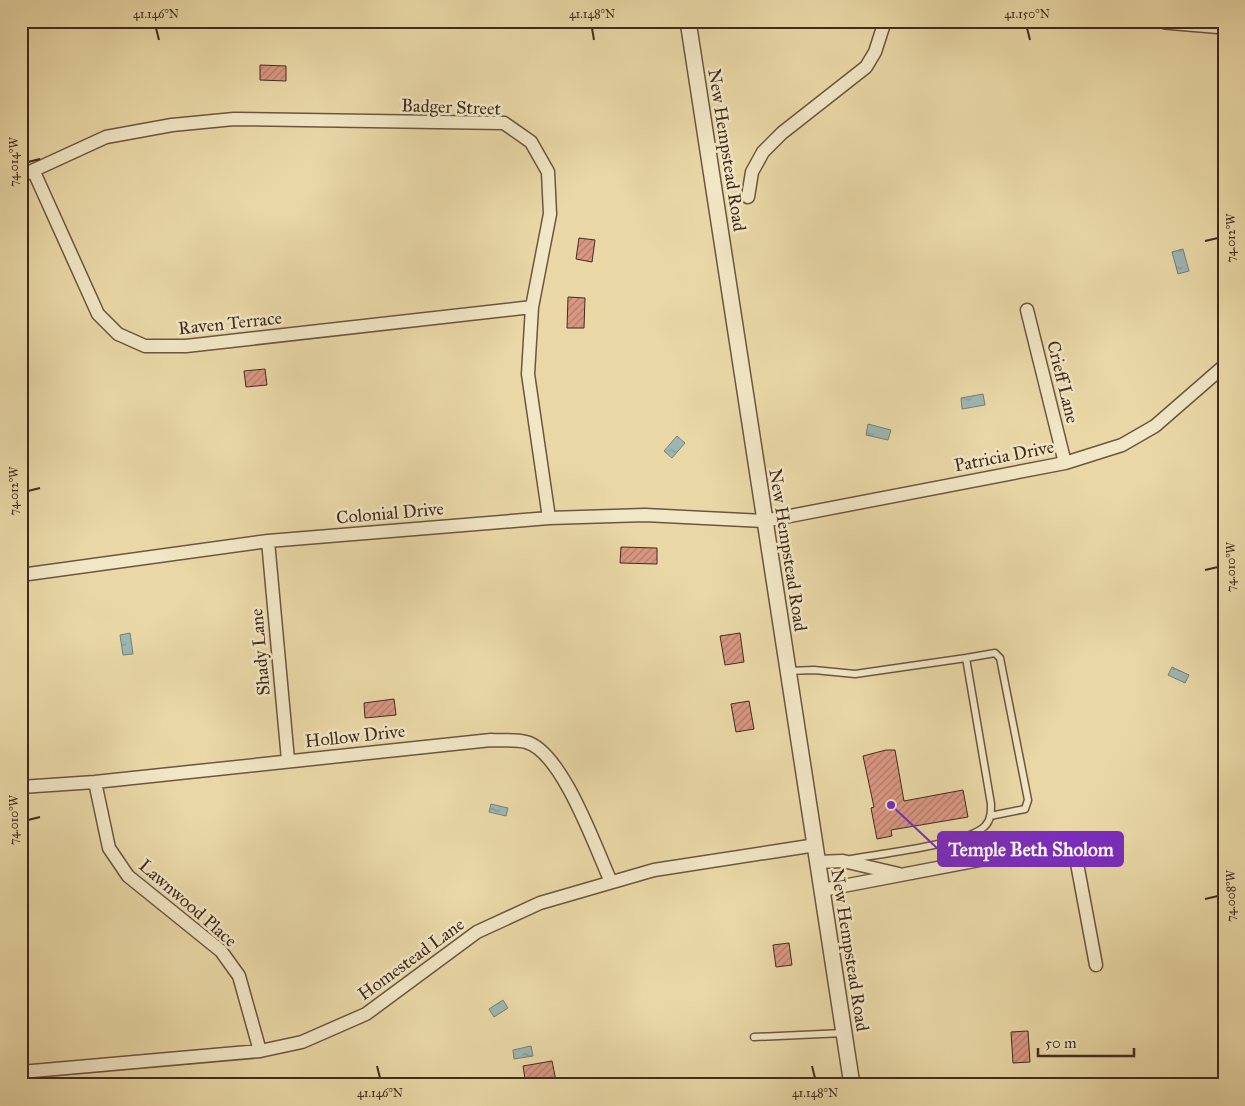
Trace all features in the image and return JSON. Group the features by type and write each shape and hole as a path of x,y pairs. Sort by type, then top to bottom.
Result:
{"street":[{"name":"New Hempstead Road","path":"688,21 852,1085"},
{"path":"748,197 752,172 762,152 782,133 866,68 875,52 885,21"},
{"path":"1165,21 1224,26"},
{"name":"Badger Street","path":"21,176 34,172 106,137 172,125 234,119 504,123 531,142 548,172 550,214 532,307 528,374 549,518"},
{"name":"Raven Terrace","path":"34,172 98,314 118,334 145,346 186,346 532,307"},
{"name":"Crieff Lane","path":"1027,310 1064,463"},
{"name":"Patricia Drive","path":"764,521 1064,463 1122,445 1155,426 1224,366"},
{"name":"Colonial Drive","path":"21,575 268,541 549,518 645,515 764,521"},
{"name":"Shady Lane","path":"268,541 288,760"},
{"name":"Hollow Drive","path":"21,787 96,782 288,760 491,740 527,742 554,762 574,797 611,882"},
{"name":"Lawnwood Place","path":"96,782 110,848 128,876 221,951 239,976 260,1051"},
{"path":"822,890 1073,842 1096,965"},
{"name":"Homestead Lane","path":"21,1072 260,1051 302,1042 366,1014 477,932 540,903 654,870 816,845"},
{"path":"817,862 843,861 904,875"}],"lane":[{"path":"788,671 814,670 855,674 995,653 1000,658 1028,800 1025,809 990,816"},
{"path":"843,861 966,837 985,826 990,816 990,804 966,658"},
{"path":"754,1037 844,1033"}],"water":[{"path":"1183,249 1189,271 1178,274 1172,252"},
{"path":"983,394 985,405 962,409 961,398"},
{"path":"868,424 891,430 888,440 866,435"},
{"path":"677,436 685,443 672,458 664,451"},
{"path":"130,633 133,654 123,655 120,635"},
{"path":"1172,667 1189,675 1185,683 1168,675"},
{"path":"491,804 508,808 506,816 489,812"},
{"path":"503,1000 508,1008 494,1017 489,1009"},
{"path":"531,1046 533,1056 514,1059 513,1050"}],"building":[{"path":"260,65 286,66 286,81 260,80"},
{"path":"579,238 595,240 592,262 576,259"},
{"path":"568,297 585,298 584,328 567,328"},
{"path":"265,369 267,385 246,387 244,371"},
{"path":"621,547 657,548 657,564 620,563"},
{"path":"740,633 744,662 725,665 720,636"},
{"path":"394,699 396,715 365,718 364,703"},
{"path":"749,701 754,729 736,732 731,704"},
{"path":"886,750 895,750 904,801 963,790 968,817 891,830 892,836 877,839 871,808 874,807 863,756"},
{"path":"789,943 792,965 776,967 773,945"},
{"path":"1028,1031 1030,1062 1013,1063 1011,1032"},
{"path":"552,1061 556,1081 526,1085 523,1066"}],"place":[{"name":"Temple Beth Sholom","path":"891,805"}]}
